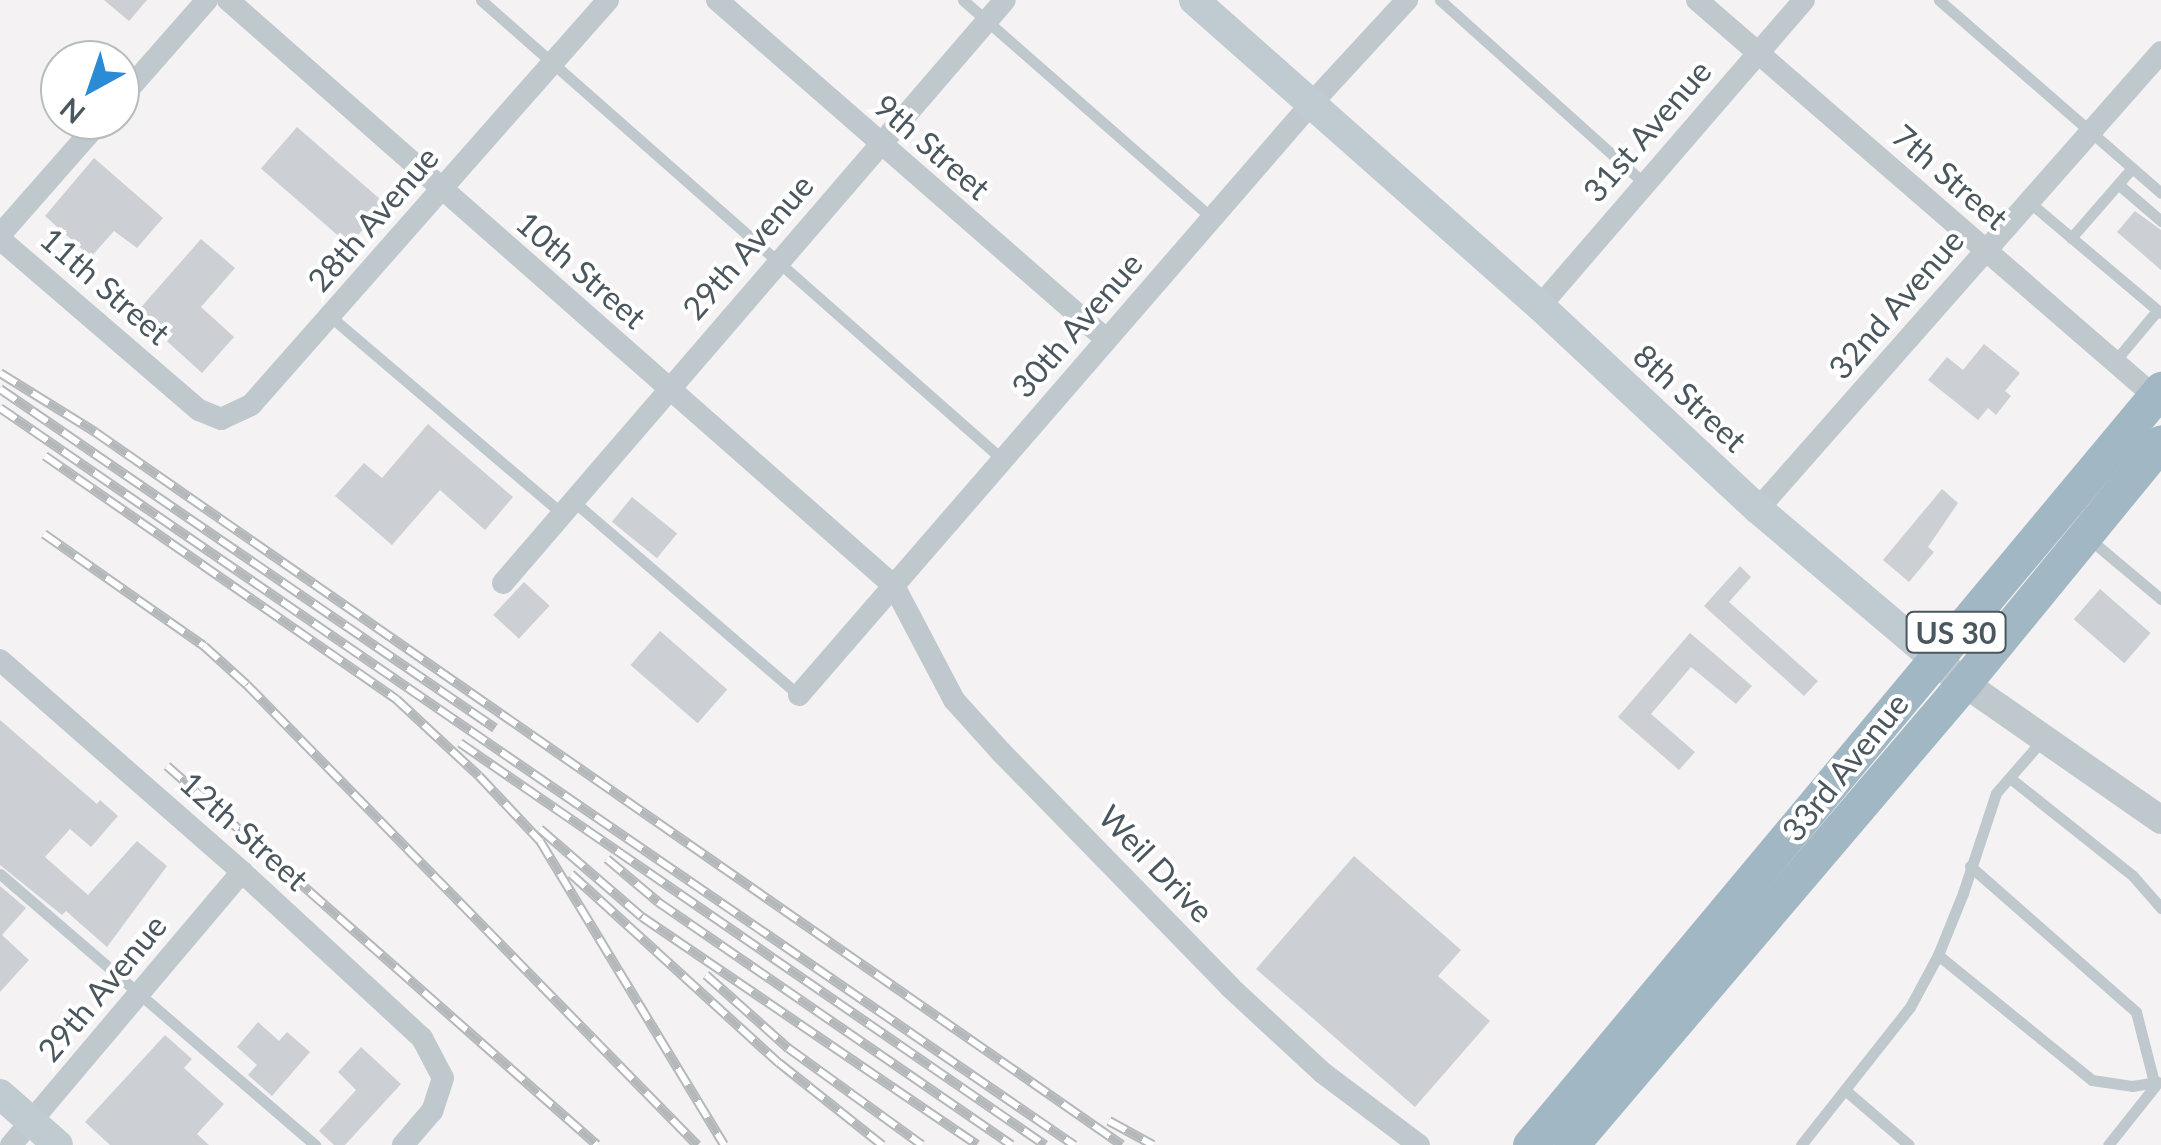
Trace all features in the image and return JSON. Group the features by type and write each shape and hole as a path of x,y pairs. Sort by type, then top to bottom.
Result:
{"highway":[{"name":"33rd Avenue","path":"1571,1145 1773,880 1934,658 2159,396"},
{"name":"33rd Avenue","path":"1530,1145 1773,880 1964,684 2161,442"}],"main road":[{"name":"8th Street","path":"1194,0 1540,306 1758,510 1964,684"},
{"path":"0,1094 58,1145"}],"street":[{"path":"140,76 208,0"},
{"name":"10th Street","path":"228,0 894,586"},
{"name":"28th Avenue","path":"167,383 199,410 221,419 252,405 608,0"},
{"name":"9th Street","path":"717,0 1107,340"},
{"name":"29th Avenue","path":"503,583 1006,0"},
{"name":"30th Avenue","path":"799,695 1310,104 1407,0"},
{"name":"7th Street","path":"1697,0 2114,362 2159,396"},
{"name":"31st Avenue","path":"1540,306 1804,0"},
{"name":"32nd Avenue","path":"1758,510 2090,131 2158,62"},
{"path":"0,237 85,140"},
{"name":"11th Street","path":"0,237 167,383"},
{"name":"Weil Drive","path":"894,586 954,700 1001,752 1230,987 1323,1073 1420,1145"},
{"name":"12th Street","path":"4,673 242,872 422,1038 443,1078 432,1111 402,1145"},
{"name":"8th Street","path":"1964,684 2045,736 2161,820"},
{"name":"29th Avenue","path":"11,1145 242,872"}],"lane":[{"path":"480,0 1002,460"},
{"path":"963,0 1213,220"},
{"path":"1440,0 1644,183"},
{"path":"1938,0 2161,193"},
{"path":"2071,238 2132,168"},
{"path":"2118,184 2161,221"},
{"path":"2028,202 2159,313 2114,362"},
{"path":"332,317 799,695"},
{"path":"2084,535 2161,599"},
{"path":"1801,1145 1910,1007 1938,956 1996,793 2045,736"},
{"path":"2010,778 2133,876 2161,908"},
{"path":"1970,866 2136,1012 2158,1082"},
{"path":"0,874 315,1145"},
{"path":"1938,956 2092,1080 2158,1082"},
{"path":"2108,1145 2158,1082"},
{"path":"1845,1090 1909,1145"}],"building":[{"path":"104,0 147,0 129,21"},
{"path":"297,127 385,204 349,245 261,169"},
{"path":"94,158 163,218 137,248 114,231 91,257 45,216"},
{"path":"2135,211 2161,230 2161,270 2117,232"},
{"path":"201,239 235,268 201,307 234,337 202,373 136,313"},
{"path":"1984,344 2020,373 2005,391 2011,396 1996,415 1988,408 1978,420 1928,380 1947,357 1963,370"},
{"path":"428,424 513,497 485,530 440,490 392,545 335,496 364,463 382,478"},
{"path":"1942,489 1958,503 1928,547 1934,552 1909,582 1883,560"},
{"path":"632,497 677,534 657,558 612,522"},
{"path":"1740,566 1751,577 1729,602 1818,681 1804,696 1704,606"},
{"path":"524,582 550,606 519,639 493,615"},
{"path":"2100,589 2151,633 2124,663 2074,619"},
{"path":"660,631 727,689 698,723 630,665"},
{"path":"1690,633 1752,686 1736,704 1691,667 1651,714 1695,752 1679,770 1618,717"},
{"path":"0,720 97,804 100,800 118,816 91,847 70,829 45,857 88,895 137,841 167,866 107,947 66,911 62,915 0,865"},
{"path":"1354,856 1461,950 1438,976 1490,1021 1415,1107 1256,969"},
{"path":"0,886 26,908 2,935 29,960 0,992"},
{"path":"258,1022 279,1041 287,1032 310,1052 272,1096 248,1075 257,1065 237,1047"},
{"path":"165,1035 192,1059 184,1068 224,1104 197,1134 209,1145 110,1145 85,1122"},
{"path":"361,1047 401,1084 345,1145 334,1145 319,1131 356,1090 338,1072"}],"railway":[{"path":"0,373 95,432 1122,1145"},
{"path":"0,389 495,728"},
{"path":"0,408 1074,1145"},
{"path":"45,456 396,699 479,776 540,841 724,1145"},
{"path":"44,534 204,646 247,685 697,1145"},
{"path":"460,743 1045,1145"},
{"path":"167,766 597,1145"},
{"path":"540,829 642,917 977,1145"},
{"path":"607,859 658,902 1011,1145"},
{"path":"571,874 779,1063 882,1145"},
{"path":"706,975 788,1048 922,1145"},
{"path":"1109,1121 1153,1145"}]}
